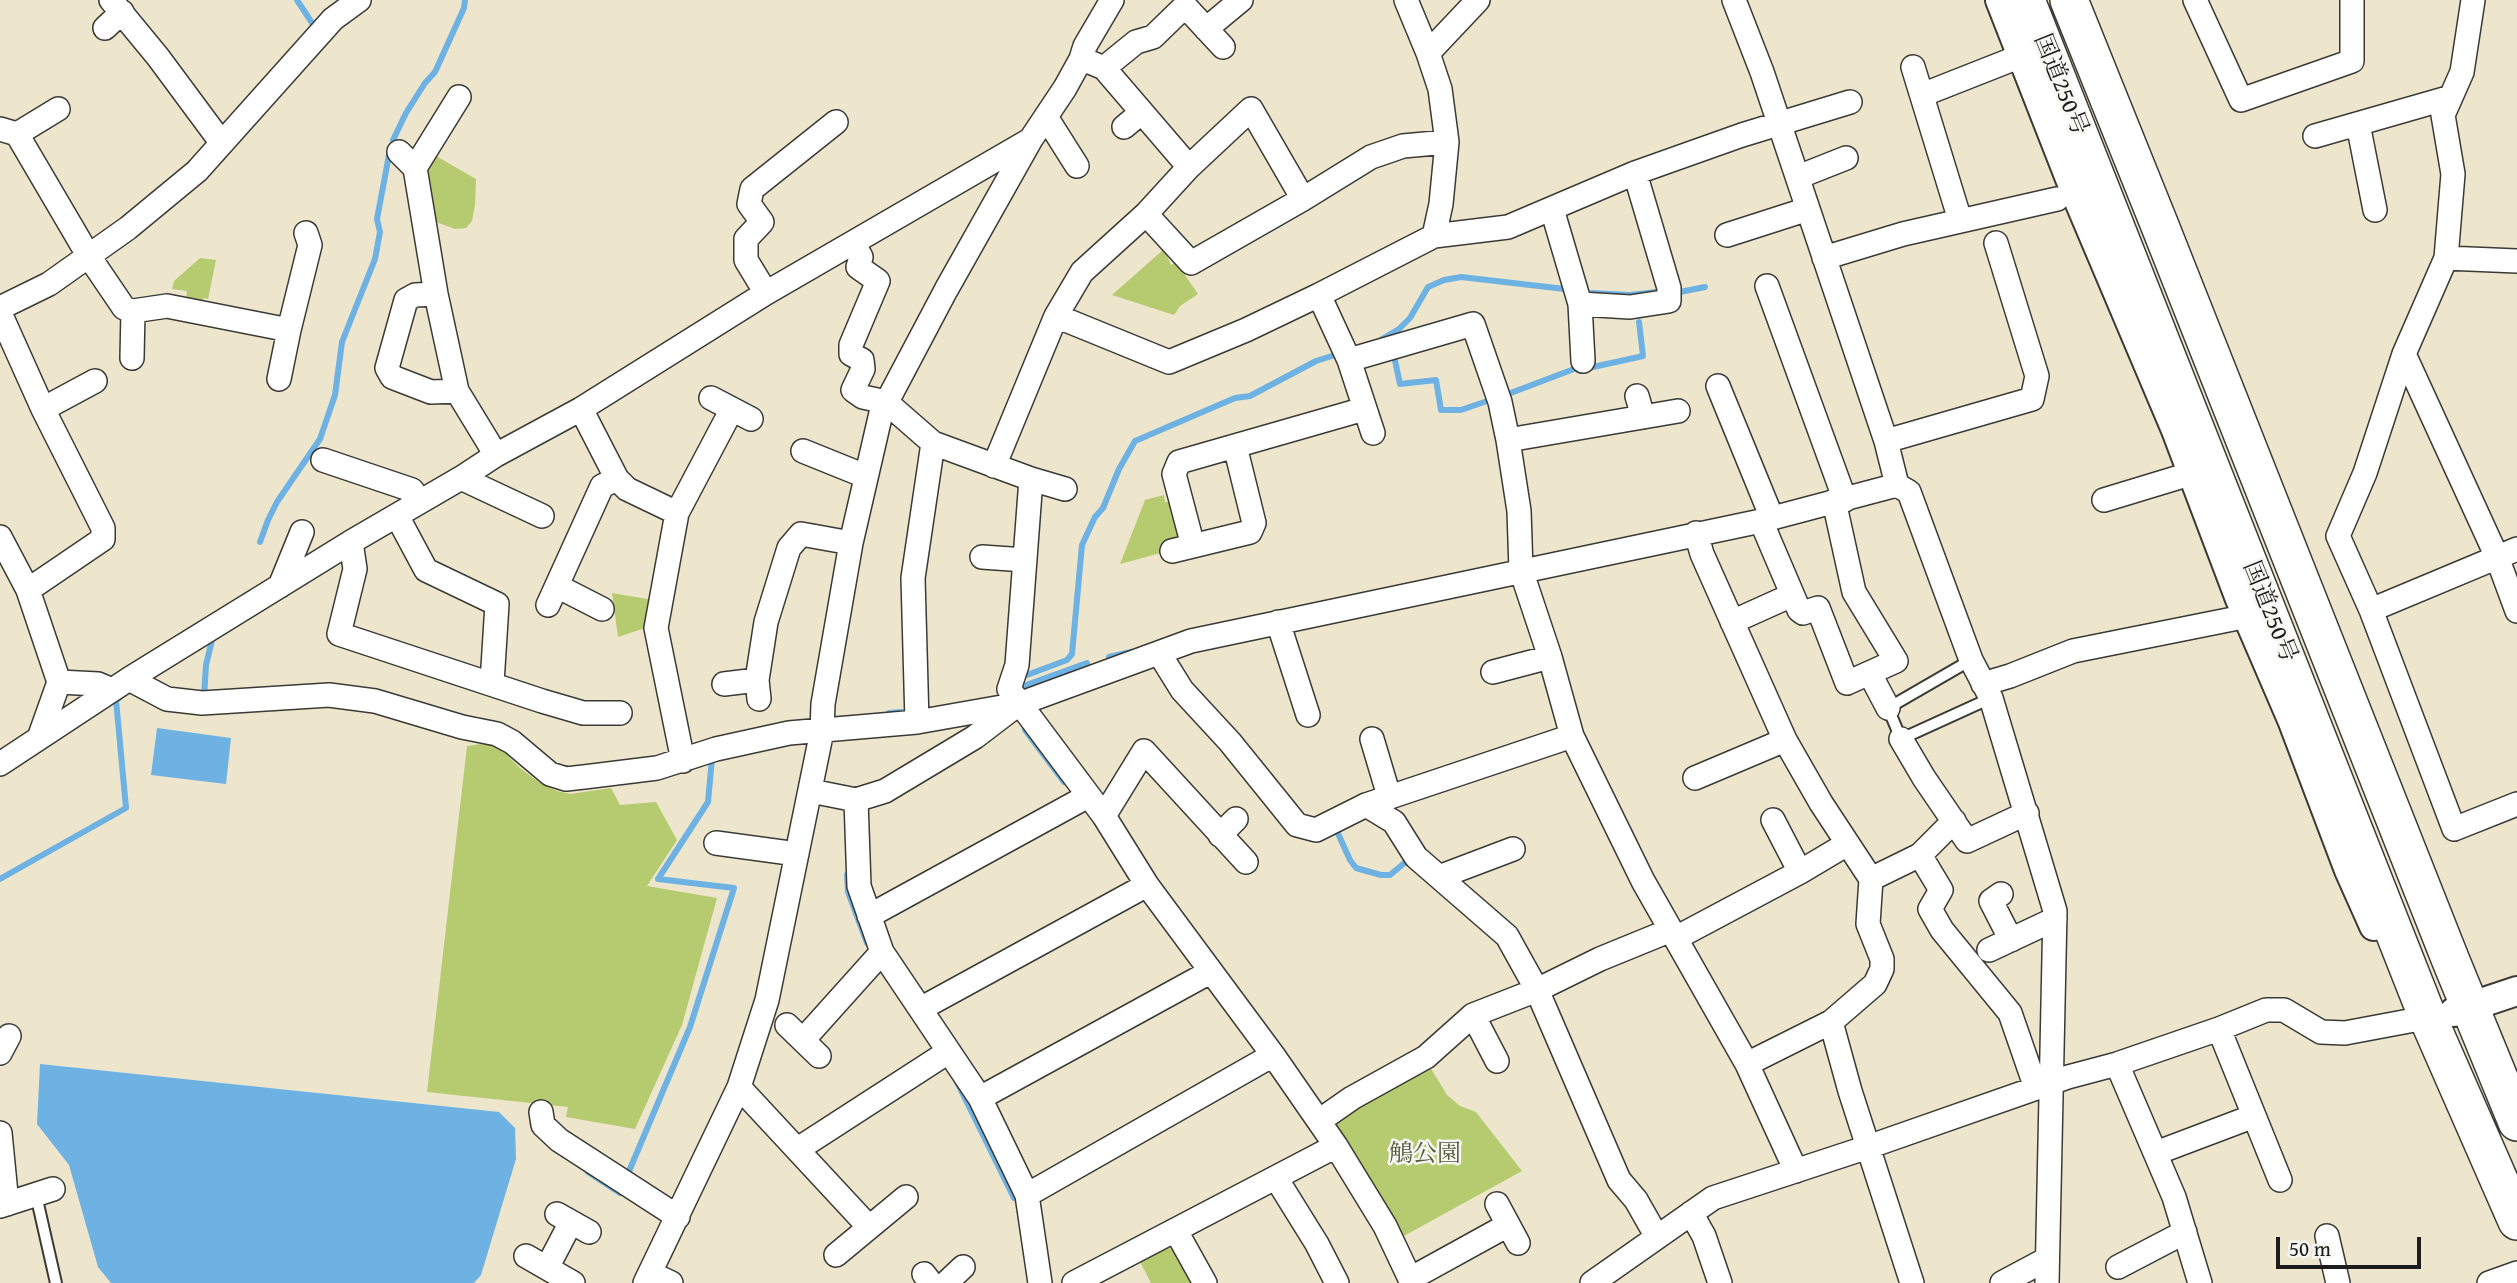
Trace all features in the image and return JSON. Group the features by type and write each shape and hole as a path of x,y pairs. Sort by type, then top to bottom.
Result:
{"highway":[{"name":"国道250号","path":"2026,0 2201,467 2451,1013 2517,1122"},
{"name":"国道250号","path":"2069,0 2451,1013 2517,1222"}],"street":[{"path":"28,590 103,539 103,528 43,409 0,311 49,284 128,228 197,171 333,19 359,0"},
{"path":"671,1283 648,1278 739,1087 767,1000 811,791 851,543 881,413 1031,139 1081,59 1085,46 1112,0"},
{"path":"1206,29 1241,0"},
{"path":"1406,0 1440,89 1447,142 1443,192 1434,236"},
{"path":"1428,53 1478,0"},
{"path":"1734,0 1798,177 1886,441 1897,485"},
{"path":"2000,0 2076,194 2201,467 2248,616 2349,870 2395,975 2451,1013"},
{"path":"2195,0 2241,100 2352,61 2352,0"},
{"path":"2473,0 2462,72 2443,115 2453,174 2446,258 2404,354 2365,473 2338,537 2371,610 2454,830 2517,804"},
{"path":"1104,68 1136,42 1153,37 1185,6 1223,47"},
{"path":"113,13 158,57 221,142"},
{"path":"1922,95 2021,56"},
{"path":"1081,59 1104,68 1189,167"},
{"path":"1913,67 1960,220"},
{"path":"415,169 459,97"},
{"path":"2315,136 2451,97"},
{"path":"1056,316 1168,362 1250,338 1320,295 1434,236 1508,226 1635,173 1742,135 1850,102"},
{"path":"58,109 9,132 124,308 132,311 167,306 289,330"},
{"path":"994,466 1056,316 1082,272 1146,214 1189,167 1251,109 1303,199"},
{"path":"1124,127 1142,112"},
{"path":"1046,117 1077,166"},
{"path":"766,293 746,260 746,239 762,222 749,204 752,189 836,122"},
{"path":"2358,124 2375,210"},
{"path":"0,764 120,685 351,542 496,455 581,409 766,293 1031,139"},
{"path":"1146,214 1191,263 1371,157 1403,146 1447,142"},
{"path":"399,152 415,169 436,294 457,391 496,455"},
{"path":"1798,177 1846,158"},
{"path":"1580,304 1630,307 1669,301 1669,288 1635,173"},
{"path":"1824,258 1960,220 2057,199"},
{"path":"1552,209 1580,304 1583,360"},
{"path":"1727,235 1808,209"},
{"path":"279,379 289,330 310,281 310,245 306,233"},
{"path":"853,243 861,257 858,267 878,281 851,345 851,354 862,360 863,369 853,390 863,397 886,402 933,443 1065,489"},
{"path":"1886,441 2032,399 2037,376 2016,271 1996,243"},
{"path":"2446,258 2517,261"},
{"path":"1718,386 1798,610 1803,613 1818,608 1847,683 1896,661 1854,592 1839,500 1767,286"},
{"path":"436,294 415,295 406,300 387,368 392,377 431,392 457,391"},
{"path":"1320,295 1349,360 1373,433"},
{"path":"132,311 132,358"},
{"path":"1349,360 1474,324 1500,402 1519,511 1521,570 1550,657 1572,736 1632,860 1747,1064 1796,1171"},
{"path":"2404,354 2507,553 2517,611"},
{"path":"43,409 95,382"},
{"path":"683,761 656,628 677,513 741,414 711,398"},
{"path":"1507,440 1640,406 1678,411"},
{"path":"581,409 617,479 627,489 677,513"},
{"path":"1235,446 1254,523 1250,532 1183,549 1174,474 1179,463 1235,446 1364,409"},
{"path":"917,722 913,578 933,443"},
{"path":"803,451 865,476"},
{"path":"323,460 412,490 420,502"},
{"path":"2104,500 2133,498 2201,467"},
{"path":"461,478 542,516"},
{"path":"602,609 553,596 603,486 617,479"},
{"path":"1031,479 1017,665 1009,689 1019,705 1104,816 1147,885 1273,1055 1336,1146 1385,1226 1410,1281 1513,1234 1497,1204"},
{"path":"59,682 120,685 167,699 207,702 329,695 375,701 462,727 496,734 512,742 550,774 566,779 637,771 683,761 755,739 789,733 917,722 1019,705 1191,641 1766,519 1897,485 1909,492 1971,660 1987,691 2027,813 2055,911 2044,1085 2047,1283"},
{"path":"397,516 426,570 497,604 492,683"},
{"path":"280,586 302,532"},
{"path":"1696,533 1702,554 1785,740 1871,879 1868,924 1882,959 1882,969 1875,984 1831,1022 1747,1064"},
{"path":"724,684 758,690 766,622 789,548 801,534 851,543"},
{"path":"0,537 28,590 59,682 38,738"},
{"path":"351,542 355,569 339,634 583,713 620,713"},
{"path":"2371,610 2507,553"},
{"path":"982,557 1025,560"},
{"path":"1732,622 1791,595"},
{"path":"1987,691 2010,676 2073,651 2248,616"},
{"path":"1278,622 1308,715"},
{"path":"1158,653 1182,690 1230,741 1297,825 1316,830 1389,796 1572,736"},
{"path":"1493,672 1550,657"},
{"path":"1870,674 1888,708"},
{"path":"811,791 856,800 885,791 975,737 1019,705"},
{"path":"1372,739 1389,796"},
{"path":"1902,739 1924,778 1967,841 2027,813"},
{"path":"1695,778 1785,740"},
{"path":"1104,816 1144,751 1228,827 1245,862"},
{"path":"869,916 1088,796"},
{"path":"856,800 859,886 882,952 980,1098 1027,1195 1040,1283"},
{"path":"1366,805 1394,822 1416,857 1507,936 1537,989 1619,1180 1636,1200 1657,1237"},
{"path":"1773,820 1800,872"},
{"path":"1871,879 1920,855 1954,821"},
{"path":"716,843 797,854"},
{"path":"1319,1121 1352,1098 1426,1057 1473,1015 1600,960 1674,934 1800,872 1847,844"},
{"path":"1439,877 1513,849"},
{"path":"1920,855 1941,890 1930,909 1942,930 2010,1013 2044,1085"},
{"path":"922,1009 1147,885"},
{"path":"2001,894 1991,901 2011,940"},
{"path":"1989,950 2054,919"},
{"path":"803,1040 882,952"},
{"path":"980,1098 1210,972"},
{"path":"1592,1283 1713,1198 2044,1085 2117,1064 2266,1010 2284,1010 2321,1032 2362,1031 2451,1013 2517,991"},
{"path":"1473,1015 1497,1061"},
{"path":"1831,1022 1912,1283"},
{"path":"2219,1029 2280,1180"},
{"path":"798,1149 948,1052"},
{"path":"1027,1195 1273,1055"},
{"path":"2117,1064 2156,1153 2185,1232 2200,1283"},
{"path":"739,1087 869,1227"},
{"path":"541,1112 543,1125 559,1140 678,1217"},
{"path":"2156,1153 2254,1116"},
{"path":"0,1133 4,1205 45,1192"},
{"path":"1073,1283 1336,1146"},
{"path":"1276,1178 1317,1244 1337,1283"},
{"path":"836,1255 906,1197"},
{"path":"1691,1213 1704,1236 1720,1283"},
{"path":"547,1268 572,1223"},
{"path":"1176,1231 1205,1283"},
{"path":"2118,1267 2185,1232"},
{"path":"2327,1236 2338,1283"},
{"path":"526,1256 573,1283"},
{"path":"2003,1283 2047,1259"},
{"path":"2489,1283 2517,1273"}],"lane":[{"path":"1971,660 1888,708 1902,739 1987,691"},
{"path":"45,1192 56,1283"}],"green space":[{"path":"436,156 476,179 472,221 466,228 455,229 431,220 423,176"},
{"path":"1164,249 1171,265 1176,262 1198,294 1180,306 1174,315 1112,295"},
{"path":"200,258 216,260 208,299 204,298 202,304 186,301 187,291 172,289 174,281"},
{"path":"1164,495 1165,502 1169,502 1172,516 1178,515 1181,528 1175,542 1168,551 1120,564 1145,500"},
{"path":"612,593 653,600 648,627 618,637"},
{"path":"489,743 501,749 540,783 557,791 570,794 611,788 620,805 656,802 677,840 647,886 717,898 682,1025 635,1129 566,1117 568,1107 427,1092 467,746"},
{"name":"鵤公園","path":"1427,1062 1447,1095 1460,1106 1476,1112 1522,1171 1402,1237 1335,1123"},
{"path":"1164,1247 1177,1250 1195,1283 1151,1283 1139,1260"}],"water":[{"path":"157,728 231,738 226,784 151,775"},
{"path":"40,1064 499,1112 515,1128 516,1159 481,1275 474,1283 111,1283 98,1267 69,1165 37,1124"}],"waterway":[{"path":"297,0 316,29"},
{"path":"393,140 406,113 435,72 464,8 465,0"},
{"path":"260,542 277,502 320,439 335,395 342,342 375,259 380,232 377,219 389,155"},
{"path":"1382,339 1399,329 1410,318 1428,287 1444,280 1461,277 1565,289"},
{"path":"1680,292 1705,287"},
{"path":"1592,293 1629,295 1657,292"},
{"path":"1593,367 1643,356 1639,322"},
{"path":"1019,678 1067,660 1072,654 1082,545 1135,441 1235,398 1250,396 1316,361 1338,354"},
{"path":"1394,356 1400,384 1436,380 1441,410 1461,410 1490,400"},
{"path":"1508,394 1574,369"},
{"path":"204,697 206,665 212,640"},
{"path":"1109,657 1131,652"},
{"path":"1015,689 1087,663"},
{"path":"0,879 126,808 116,700 119,698"},
{"path":"889,713 902,712"},
{"path":"1025,730 1064,782"},
{"path":"627,1176 690,1027 734,888 658,879 708,802 712,758"},
{"path":"1336,829 1356,868 1390,875 1408,860"},
{"path":"847,875 848,892 867,943"},
{"path":"956,1080 1014,1198"},
{"path":"588,1172 620,1193"}]}
